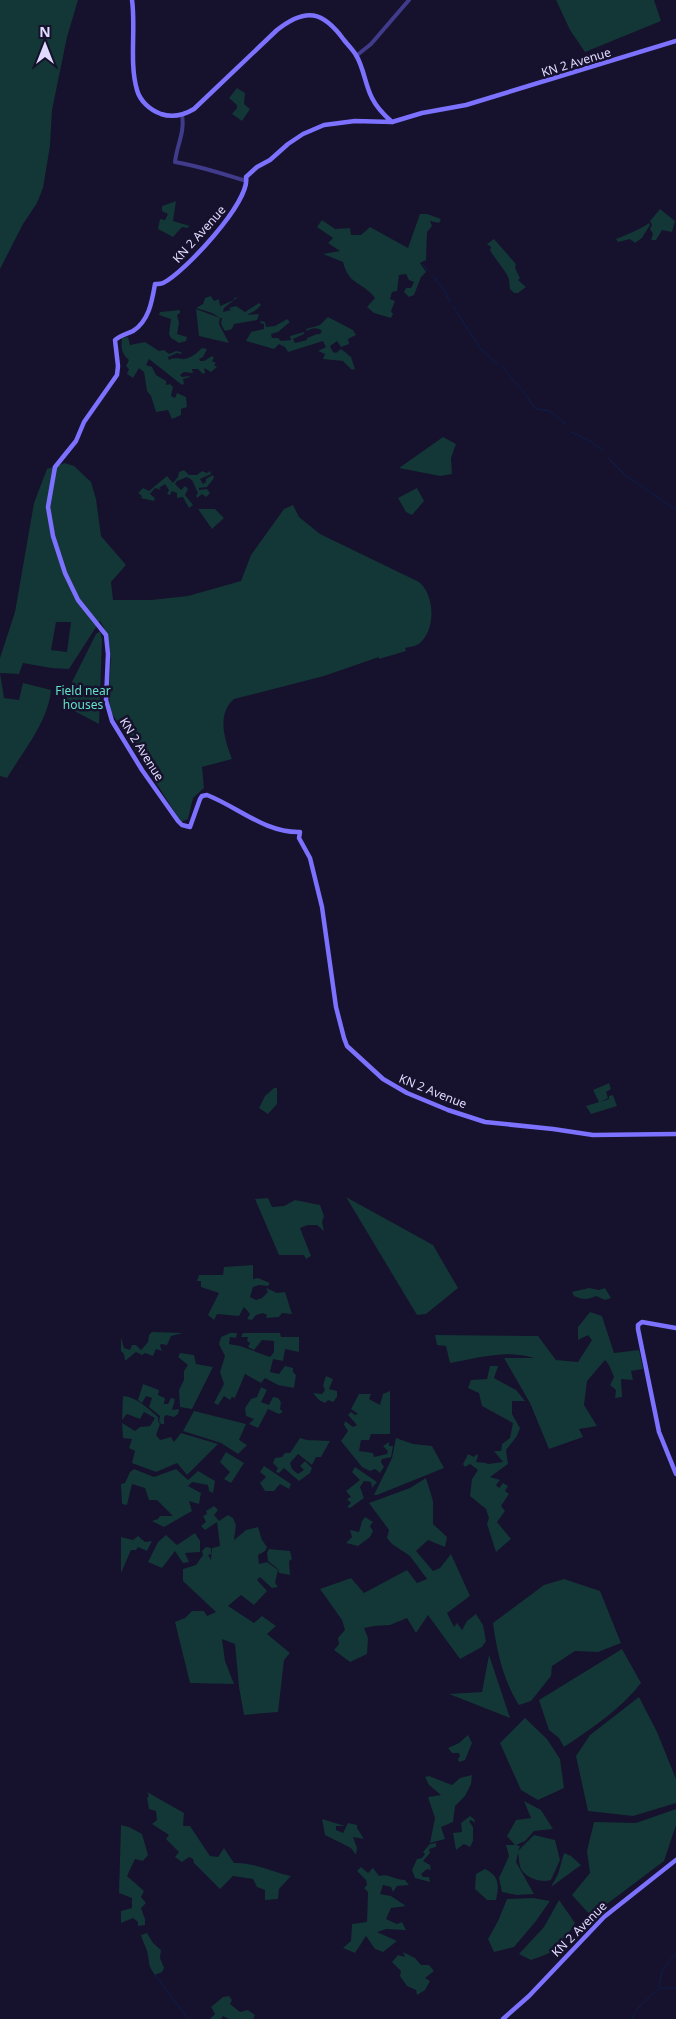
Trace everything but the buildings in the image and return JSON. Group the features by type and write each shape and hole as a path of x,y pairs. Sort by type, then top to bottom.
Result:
{"main road":[{"path":"132,0 134,64 137,90 150,109 166,115 182,115 194,109 262,43 291,19 305,15 327,20 335,26 356,56 373,100 379,110 392,122"},
{"name":"KN 2 Avenue","path":"676,41 466,106 392,122 355,121 324,125 303,134 270,160 257,167 246,177 247,182 234,210 180,271 164,283 155,284 152,302 143,321 138,327 116,340 117,375 84,422 76,441 55,467 48,507 53,536 65,573 78,600 106,635 108,662 106,700 112,721 147,777 182,825 190,827 200,799 202,796 207,795 260,822 289,832 300,832 299,838 310,858 322,907 336,1006 347,1046 383,1079 408,1093 458,1114 485,1122 594,1135 676,1134"},
{"path":"676,1328 642,1322 638,1324 659,1432 676,1474"},
{"name":"KN 2 Avenue","path":"503,2019 529,1996 604,1917 676,1860"}],"street":[{"path":"356,56 371,44 409,0"},
{"path":"182,115 183,132 175,162 207,171 225,173 247,182"}],"green space":[{"path":"0,0 78,0 67,37 52,110 50,146 43,188 37,203 23,224 0,269"},
{"path":"556,0 654,0 661,21 585,52 570,30"},
{"path":"237,88 245,93 244,104 250,109 242,121 232,114 237,105 229,98"},
{"path":"176,201 173,221 190,226 187,228 182,227 173,237 158,229 160,219 165,220 168,214 162,211 162,206"},
{"path":"660,209 675,221 672,232 662,230 656,240 651,240 653,234 650,229 652,225 650,221"},
{"path":"420,214 427,214 441,219 439,223 430,221 432,226 427,232 426,260 420,263 426,272 421,277 414,295 409,297 404,292 406,288 411,288 414,282 409,280 406,274 399,275 397,291 392,292 390,299 395,301 391,311 393,314 391,318 374,313 367,307 375,298 352,279 343,262 323,254 340,251 328,243 333,238 317,227 322,220 335,229 350,228 351,235 361,235 370,227 408,248"},
{"path":"649,223 650,225 642,238 635,243 630,239 618,242 616,239 638,230"},
{"path":"494,239 516,264 515,268 520,278 518,280 526,287 518,293 514,293 510,289 507,274 490,250 491,247 487,244"},
{"path":"211,296 214,301 219,299 220,306 238,297 224,308 223,312 231,310 229,308 236,306 245,312 259,303 261,305 247,315 259,314 257,320 234,324 232,329 225,331 221,324 222,318 196,308 203,304 205,298"},
{"path":"196,309 220,318 219,324 229,343 199,336"},
{"path":"180,310 180,313 177,315 179,323 177,334 187,337 186,341 179,343 171,338 169,334 171,319 159,315 160,312"},
{"path":"328,317 353,330 356,335 348,339 349,344 341,347 337,341 330,346 333,352 336,353 341,349 351,357 355,369 352,370 343,361 323,359 325,354 318,351 326,347 323,341 288,352 285,347 279,344 274,349 246,341 251,332 264,329 264,324 260,323 261,321 265,322 266,327 275,326 287,319 290,322 278,332 271,334 272,338 278,338 281,341 291,340 290,336 304,332 304,334 293,339 295,343 307,340 307,338 320,334 322,331 314,328 307,331 306,329 320,325"},
{"path":"128,337 130,345 145,342 159,351 164,350 169,354 176,351 181,352 182,354 177,353 168,357 169,360 189,358 202,348 207,349 203,357 199,359 200,361 204,361 212,356 214,358 212,361 216,363 214,365 217,367 211,372 204,368 205,373 203,374 198,369 192,369 193,373 184,372 180,375 182,377 190,377 183,379 184,384 182,385 149,359 146,365 152,367 156,375 166,381 166,385 170,384 173,387 171,396 175,398 177,393 186,397 187,407 181,409 181,415 172,419 168,410 156,412 151,396 147,391 144,372 139,368 133,378 127,374 129,369 126,366 129,360 122,350 122,338"},
{"path":"443,437 456,444 451,458 452,474 440,476 399,468"},
{"path":"65,463 74,466 91,482 96,499 101,536 126,565 111,582 113,600 151,600 188,596 241,581 251,555 284,509 293,505 299,517 320,534 419,582 431,603 431,621 425,637 419,644 405,648 406,651 379,659 379,657 324,676 234,699 228,705 224,720 225,736 232,759 202,767 204,788 193,798 188,819 181,822 111,712 109,700 109,644 106,632 100,621 69,669 23,663 19,674 0,673 0,658 15,612 34,503 47,469","holes":["56,622 71,622 67,652 51,650"]},
{"path":"184,470 189,475 210,471 211,474 200,479 203,484 206,482 206,479 213,475 214,478 207,487 199,488 199,490 207,489 210,493 206,497 202,494 197,498 198,493 192,480 187,477 177,481 175,484 181,490 185,486 188,489 185,495 193,505 189,508 183,497 177,498 177,493 172,491 170,495 167,494 169,490 165,484 159,488 161,490 155,488 150,494 155,498 154,501 141,498 142,496 138,493 143,488 149,491 167,476 173,483 178,477 179,472"},
{"path":"417,488 424,501 412,515 406,512 398,498"},
{"path":"198,509 215,509 224,518 212,529"},
{"name":"Field near houses","path":"100,631 102,639 99,724 61,704 96,634"},
{"path":"0,673 4,698 19,700 23,683 51,690 45,713 34,736 7,778 0,776"},
{"path":"609,1083 611,1089 606,1092 608,1098 600,1102 609,1099 609,1096 613,1095 617,1106 591,1114 586,1106 599,1102 593,1090"},
{"path":"274,1088 277,1088 277,1104 268,1114 259,1108 265,1096"},
{"path":"346,1197 433,1245 458,1288 426,1314 417,1315"},
{"path":"268,1198 272,1207 284,1206 295,1200 320,1205 324,1216 322,1222 324,1231 317,1225 308,1225 300,1228 311,1256 306,1259 304,1255 279,1255 255,1199"},
{"path":"253,1265 253,1279 258,1278 270,1283 268,1286 259,1285 253,1287 250,1297 256,1300 262,1298 268,1292 266,1288 277,1293 285,1292 292,1314 282,1313 279,1317 266,1318 267,1315 263,1313 256,1315 252,1320 247,1319 250,1314 244,1307 239,1316 217,1314 214,1320 208,1315 219,1293 201,1287 201,1281 197,1281 199,1275 223,1275 224,1267"},
{"path":"589,1288 599,1290 605,1288 611,1298 605,1300 596,1296 583,1299 574,1296 572,1292"},
{"path":"590,1312 602,1316 614,1353 639,1350 643,1369 631,1371 633,1380 621,1379 622,1397 615,1398 616,1390 610,1385 614,1377 605,1360 587,1381 584,1405 597,1426 579,1429 583,1437 549,1449 530,1403 504,1358 534,1358 524,1355 502,1354 450,1363 446,1346 437,1345 435,1335 538,1336 556,1360 578,1362 592,1340 588,1335 578,1340 578,1327"},
{"path":"152,1332 183,1333 171,1336 167,1345 161,1344 162,1351 156,1349 153,1356 145,1353 142,1355 136,1352 125,1361 124,1354 121,1351 121,1337 124,1348 130,1350 132,1345 136,1345 141,1350 148,1342 149,1335"},
{"path":"230,1333 237,1333 236,1338 230,1337 229,1344 270,1357 274,1352 274,1341 262,1340 254,1350 248,1347 250,1343 247,1341 248,1337 241,1337 243,1333 280,1333 281,1337 299,1337 299,1352 285,1349 283,1361 273,1359 270,1372 279,1374 285,1366 293,1368 293,1372 296,1375 294,1388 278,1385 265,1378 261,1383 245,1374 235,1398 232,1397 230,1400 224,1396 218,1405 214,1403 224,1384 220,1372 225,1356 219,1344 221,1337"},
{"path":"180,1353 194,1355 196,1364 213,1367 192,1409 180,1407 179,1390 184,1380 184,1371 188,1365 178,1357"},
{"path":"490,1366 498,1366 494,1378 516,1390 525,1401 512,1401 512,1414 520,1428 517,1436 506,1450 508,1464 490,1477 500,1480 496,1485 499,1488 503,1483 508,1486 505,1491 509,1494 501,1506 505,1511 497,1522 511,1539 496,1552 487,1524 489,1518 486,1509 470,1496 472,1479 478,1470 470,1464 465,1467 463,1464 468,1454 474,1457 477,1454 476,1462 488,1464 503,1462 494,1451 501,1451 502,1444 510,1438 513,1423 482,1406 479,1393 468,1388 471,1380 487,1379"},
{"path":"326,1376 333,1379 329,1389 337,1391 337,1397 333,1402 328,1400 325,1403 319,1400 313,1393 322,1394 325,1390 323,1385"},
{"path":"143,1384 159,1390 158,1395 165,1398 164,1404 168,1404 171,1398 175,1399 172,1410 179,1409 178,1414 174,1417 166,1415 164,1417 164,1424 161,1424 159,1421 160,1416 149,1407 152,1398 146,1396 142,1403 138,1400"},
{"path":"261,1387 267,1390 261,1402 269,1405 273,1397 278,1398 281,1402 280,1409 283,1412 279,1414 268,1409 258,1428 249,1424 254,1419 246,1416 245,1408 251,1399 257,1397"},
{"path":"390,1391 390,1434 371,1434 369,1440 361,1440 359,1451 373,1453 374,1457 387,1454 388,1451 383,1446 389,1442 389,1446 393,1446 391,1457 382,1459 381,1462 384,1467 380,1473 375,1469 370,1471 362,1467 341,1441 348,1431 344,1425 345,1421 353,1427 357,1425 348,1415 351,1412 355,1415 358,1414 351,1409 359,1394 371,1394 369,1399 380,1405 383,1394"},
{"path":"123,1396 137,1401 158,1417 160,1424 156,1435 160,1440 171,1437 174,1442 181,1433 218,1444 187,1475 177,1463 156,1472 132,1463 135,1451 129,1448 132,1439 123,1438 122,1423 135,1431 140,1427 150,1426 155,1418 144,1412 140,1419 127,1414 122,1420"},
{"path":"194,1411 246,1424 239,1440 247,1445 238,1454 221,1443 183,1431"},
{"path":"300,1438 330,1441 321,1457 316,1457 312,1465 298,1454 290,1463 292,1469 298,1474 304,1470 300,1466 305,1461 312,1468 310,1473 299,1481 284,1468 279,1473 276,1472 278,1468 273,1463 275,1458 282,1457 285,1453 290,1453"},
{"path":"396,1438 413,1444 432,1446 444,1468 374,1495 392,1458"},
{"path":"226,1452 244,1463 231,1483 224,1479 230,1472 220,1462"},
{"path":"264,1466 291,1484 289,1489 280,1484 274,1491 265,1491 260,1483 266,1477 260,1472"},
{"path":"355,1467 377,1482 372,1488 371,1482 364,1481 360,1487 364,1498 350,1508 347,1507 351,1503 347,1499 351,1497 346,1491 360,1480 352,1472"},
{"path":"134,1469 154,1477 176,1469 188,1480 198,1471 215,1481 213,1493 209,1491 208,1485 192,1482 188,1486 201,1493 199,1504 189,1501 192,1511 164,1527 152,1521 160,1516 173,1516 157,1500 149,1500 145,1488 132,1484 127,1505 122,1504 121,1484 125,1483 130,1472"},
{"path":"426,1478 433,1501 433,1524 447,1537 445,1547 428,1540 416,1551 433,1571 440,1568 451,1554 470,1596 447,1613 454,1627 457,1623 462,1630 467,1621 476,1614 483,1625 486,1641 482,1647 460,1659 428,1615 416,1633 407,1618 390,1625 364,1628 368,1638 367,1654 350,1662 334,1650 339,1644 338,1638 345,1630 342,1620 320,1589 351,1578 364,1593 407,1570 417,1583 427,1579 410,1556 392,1544 387,1538 389,1530 369,1503 410,1488"},
{"path":"214,1506 218,1510 214,1515 219,1521 228,1515 233,1518 236,1525 234,1540 246,1530 258,1527 262,1540 267,1547 265,1551 258,1555 259,1564 267,1562 278,1570 275,1583 278,1587 272,1588 260,1577 257,1580 267,1591 254,1605 241,1595 228,1606 254,1623 262,1616 276,1626 267,1634 290,1653 284,1660 278,1712 244,1715 235,1644 222,1639 225,1661 234,1684 190,1683 175,1622 185,1618 192,1611 204,1611 207,1616 216,1612 183,1581 183,1569 196,1565 203,1555 202,1551 206,1547 211,1548 211,1554 208,1555 211,1560 212,1548 220,1546 217,1522 205,1530 201,1526 206,1522 203,1516 207,1514 206,1511"},
{"path":"365,1517 373,1522 370,1526 373,1531 370,1537 358,1546 346,1543 352,1537 350,1530 359,1532"},
{"path":"195,1533 200,1541 200,1552 185,1553 189,1562 183,1563 175,1551 162,1568 148,1562 158,1542 166,1535 177,1545"},
{"path":"138,1536 145,1542 152,1541 147,1551 138,1547 136,1550 131,1550 121,1573 121,1537 133,1540"},
{"path":"269,1549 290,1551 292,1559 289,1561 290,1575 279,1573 278,1569 268,1561 267,1553"},
{"path":"564,1579 600,1591 621,1643 598,1652 575,1651 552,1666 551,1676 531,1701 519,1705 509,1686 502,1665 496,1645 493,1623 544,1585"},
{"path":"622,1649 641,1683 615,1710 564,1747 559,1738 549,1730 539,1700"},
{"path":"489,1655 510,1718 449,1694 482,1692"},
{"path":"639,1697 657,1732 676,1779 676,1803 633,1816 588,1811 576,1756 590,1735"},
{"path":"525,1718 547,1739 560,1759 564,1788 538,1800 521,1790 500,1743"},
{"path":"468,1735 472,1743 465,1760 459,1762 459,1753 452,1753 448,1748 459,1743"},
{"path":"472,1775 471,1784 465,1796 455,1806 453,1822 441,1827 445,1839 430,1843 435,1818 428,1797 441,1795 429,1785 425,1777 429,1776 452,1785 460,1778"},
{"path":"147,1792 184,1813 183,1826 190,1826 210,1856 218,1857 224,1848 234,1863 255,1866 291,1876 279,1889 278,1899 265,1900 265,1890 257,1887 253,1879 233,1876 220,1889 194,1863 193,1859 189,1857 182,1862 175,1857 179,1852 166,1839 169,1835 152,1824 157,1820 156,1811 149,1809 147,1798 149,1796"},
{"path":"524,1801 541,1810 553,1829 534,1831 525,1841 516,1845 520,1846 518,1851 534,1835 555,1840 560,1860 551,1880 539,1880 531,1878 520,1867 518,1853 516,1862 534,1894 517,1895 502,1892 499,1878 509,1856 506,1845 515,1845 507,1836 516,1820 531,1818"},
{"path":"676,1809 676,1825 664,1861 591,1916 572,1895 590,1873 587,1851 594,1822 636,1823"},
{"path":"470,1816 474,1819 475,1823 471,1820 469,1821 473,1827 473,1841 470,1847 464,1844 456,1850 453,1833 462,1832 461,1823"},
{"path":"322,1819 345,1826 336,1826 336,1830 343,1833 348,1823 357,1825 364,1839 353,1837 357,1848 356,1855 351,1848 325,1835"},
{"path":"121,1825 142,1834 148,1855 143,1861 135,1859 127,1876 144,1891 141,1897 146,1903 141,1908 145,1925 138,1926 138,1922 133,1918 121,1923 121,1911 132,1908 132,1898 119,1893"},
{"path":"436,1843 436,1847 429,1849 430,1853 423,1861 430,1865 431,1870 427,1869 421,1874 423,1877 429,1877 430,1882 415,1878 412,1870 417,1859 422,1858 425,1854 423,1852 430,1844"},
{"path":"564,1853 571,1856 581,1865 551,1887 558,1874"},
{"path":"361,1867 368,1873 373,1868 379,1876 385,1875 405,1880 409,1885 397,1886 393,1892 391,1887 383,1885 380,1894 391,1896 406,1906 391,1908 386,1919 397,1924 402,1922 406,1930 386,1929 377,1932 397,1941 383,1952 375,1949 366,1936 355,1953 343,1948 351,1941 352,1924 367,1922 368,1892 364,1888 367,1885 366,1880 357,1871"},
{"path":"485,1869 496,1878 498,1890 496,1900 487,1900 475,1889 476,1874"},
{"path":"533,1898 550,1901 514,1947 494,1952 488,1939 507,1899"},
{"path":"559,1900 575,1923 562,1943 548,1954 531,1960 519,1954 544,1927"},
{"path":"147,1933 153,1943 161,1950 160,1958 164,1968 162,1972 155,1975 152,1971 141,1935"},
{"path":"403,1952 415,1958 421,1965 429,1965 434,1971 425,1978 430,1981 425,1990 417,1995 416,1990 407,1986 400,1976 401,1971 392,1962 398,1955 405,1957"},
{"path":"229,1996 232,2000 230,2004 240,2012 248,2010 255,2015 253,2019 229,2019 223,2016 221,2019 210,2019 215,2014 211,2007 223,1997"}],"waterway":[{"path":"423,264 427,271"},
{"path":"433,276 445,291 450,302"},
{"path":"453,306 480,348 497,364"},
{"path":"501,365 527,396 532,405 537,409 550,411 567,425"},
{"path":"571,432 592,442 603,451"},
{"path":"608,458 625,475 676,510"},
{"path":"659,1987 662,1971 676,1953"},
{"path":"155,1975 188,2019"},
{"path":"632,2019 637,2009 659,1988 676,1988"}]}
